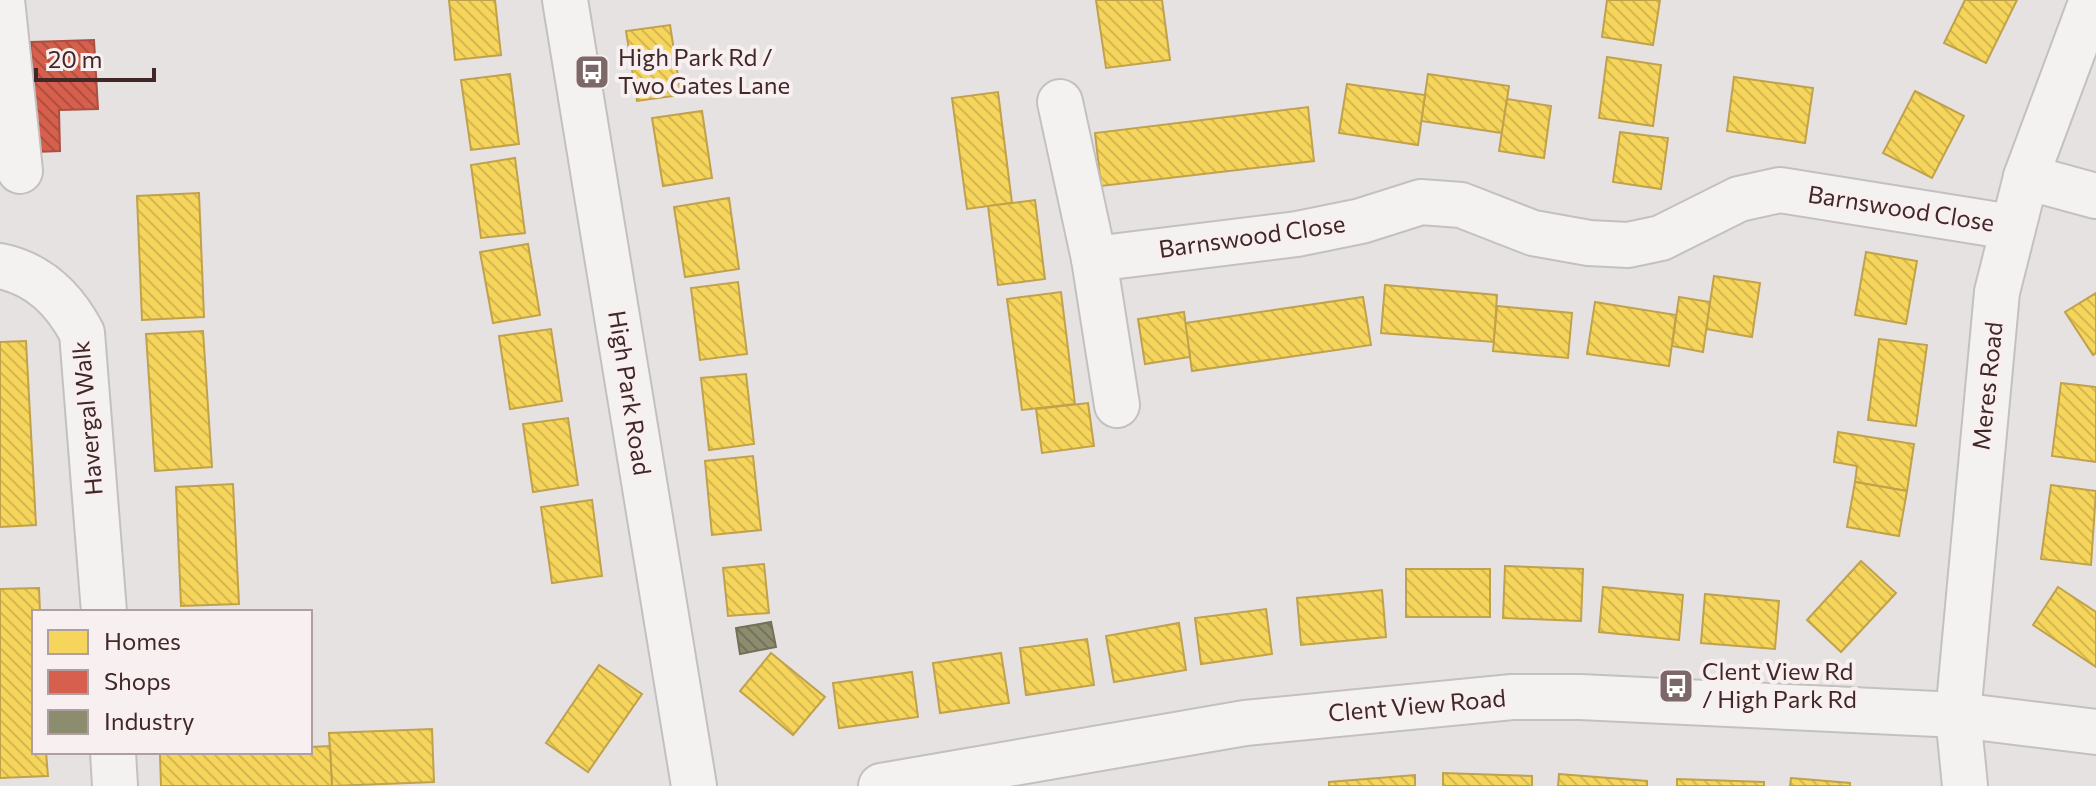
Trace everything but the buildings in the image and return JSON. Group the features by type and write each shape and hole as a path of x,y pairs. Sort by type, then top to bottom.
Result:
{"street":[{"path":"2,0 20,171"},
{"name":"High Park Road","path":"565,0 694,786"},
{"name":"Meres Road","path":"1965,786 1958,715 1997,292 2026,177 2092,0"},
{"path":"1060,102 1094,259 1117,405"},
{"path":"2026,177 2096,196"},
{"name":"Barnswood Close","path":"1094,259 1297,234 1361,221 1421,202 1461,205 1533,233 1589,243 1628,245 1661,238 1739,199 1780,190 2011,227"},
{"name":"Havergal Walk","path":"0,266 16,269 49,288 70,310 82,333 104,610"},
{"name":"Clent View Road","path":"881,786 1245,723 1512,697 1580,697 1958,715 2096,732"},
{"path":"113,754 115,786"}],"place":[{"name":"High Park Rd / Two Gates Lane","path":"592,72"},
{"name":"Clent View Rd / High Park Rd","path":"1676,686"}]}
